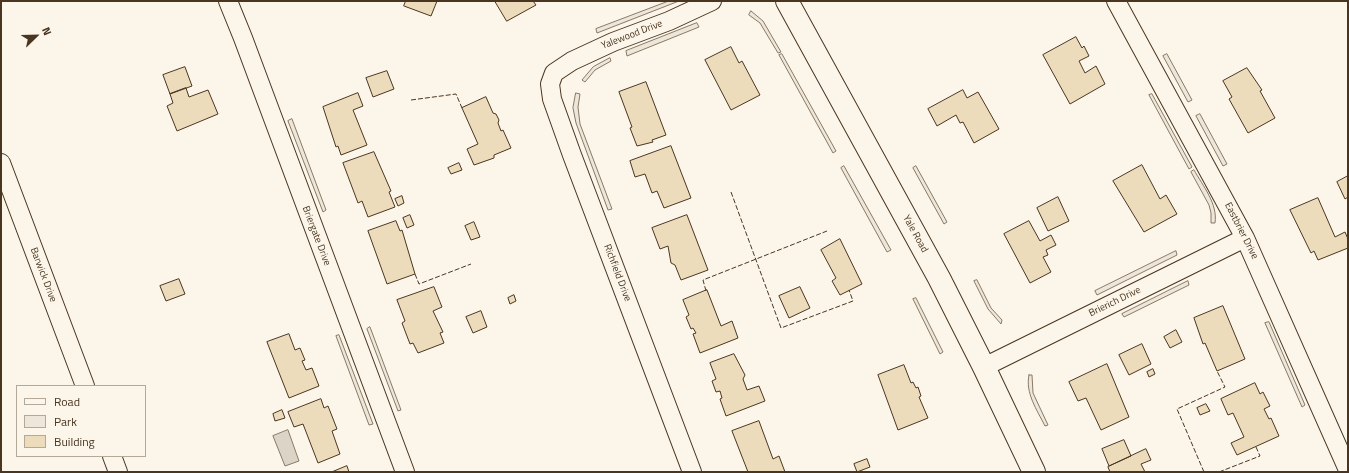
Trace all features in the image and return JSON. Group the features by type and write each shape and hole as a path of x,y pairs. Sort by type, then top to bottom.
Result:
{"main road":[{"name":"Yale Road","path":"787,1 936,273 984,367 1034,472"}],"street":[{"name":"Briergate Drive","path":"228,1 405,472"},
{"name":"Yalewood Drive","path":"554,73 572,61 594,50 669,21 712,1"},
{"name":"Eastbrier Drive","path":"1116,1 1245,238 1348,470"},
{"name":"Richfield Drive","path":"554,73 550,84 552,99 692,472"},
{"name":"Barwick Drive","path":"1,164 85,385"},
{"name":"Brierich Drive","path":"984,367 1245,238"},
{"path":"112,457 118,472"}],"green space":[{"path":"669,1 679,1 597,33 596,29"},
{"path":"751,11 763,21 781,52 778,53 760,23 749,15"},
{"path":"697,23 699,27 627,56 626,51"},
{"path":"782,54 836,151 833,153 779,55"},
{"path":"1167,54 1192,100 1188,102 1163,56"},
{"path":"610,58 611,61 595,70 585,82 582,80 593,67"},
{"path":"576,93 580,94 578,107 580,124 612,209 608,210 576,123 573,108"},
{"path":"1152,94 1192,167 1189,169 1149,95"},
{"path":"1200,114 1227,164 1223,166 1196,116"},
{"path":"292,119 326,210 323,212 288,121"},
{"path":"844,166 891,250 887,252 841,168"},
{"path":"916,166 947,222 944,224 913,168"},
{"path":"1194,170 1212,202 1215,223 1211,223 1209,205 1191,172"},
{"path":"1176,251 1177,255 1097,295 1095,291"},
{"path":"977,280 991,308 1002,320 1001,324 988,309 974,281"},
{"path":"1188,281 1189,285 1124,317 1122,314"},
{"path":"916,298 943,352 940,354 913,299"},
{"path":"1269,322 1305,405 1302,407 1265,323"},
{"path":"370,327 401,410 398,411 367,329"},
{"path":"339,335 373,424 369,425 336,336"},
{"path":"1029,375 1032,375 1033,393 1048,425 1045,426 1032,401 1028,382"}],"shaded area":[{"path":"288,430 299,461 285,466 273,436"}],"building":[{"path":"406,1 437,1 431,16 404,6"},
{"path":"495,1 533,1 536,5 507,21"},
{"path":"1076,37 1082,48 1084,46 1089,56 1079,61 1085,73 1096,66 1105,84 1070,104 1043,55"},
{"path":"731,47 739,63 742,61 760,95 731,110 705,60"},
{"path":"185,67 192,86 170,94 163,75"},
{"path":"1247,68 1262,90 1260,91 1275,118 1248,133 1229,99 1232,97 1223,81"},
{"path":"387,71 394,89 373,97 366,78"},
{"path":"646,82 666,135 652,140 653,142 637,146 630,128 632,127 619,92"},
{"path":"186,88 189,97 208,90 218,114 177,131 167,106 173,103 170,94"},
{"path":"963,90 967,98 978,92 999,129 974,143 963,122 960,123 956,115 937,126 928,109"},
{"path":"358,93 363,106 353,110 367,145 341,155 338,146 336,147 323,107"},
{"path":"486,97 493,113 496,114 499,120 498,123 501,131 503,130 511,148 494,155 494,158 474,165 467,149 478,144 462,108"},
{"path":"671,146 691,198 664,208 657,191 652,193 645,174 635,177 630,161"},
{"path":"374,152 391,191 389,192 395,207 368,217 362,201 358,203 343,163"},
{"path":"459,163 462,170 451,174 448,168"},
{"path":"1142,165 1160,199 1166,195 1177,214 1144,232 1113,181"},
{"path":"1348,176 1348,197 1345,199 1337,182"},
{"path":"402,196 404,203 398,206 395,199"},
{"path":"1058,197 1069,221 1048,231 1037,208"},
{"path":"1318,198 1335,237 1345,232 1348,239 1348,248 1318,260 1314,251 1311,253 1290,210"},
{"path":"410,215 414,225 407,228 403,218"},
{"path":"687,215 708,270 681,280 675,265 671,263 668,246 660,249 652,228"},
{"path":"396,221 400,231 402,230 415,274 387,284 368,231"},
{"path":"1029,221 1040,241 1051,235 1056,245 1046,250 1048,255 1043,257 1051,272 1030,283 1004,234"},
{"path":"474,222 480,237 471,240 465,226"},
{"path":"840,239 862,284 840,295 832,281 836,278 821,250"},
{"path":"179,279 185,294 166,301 160,286"},
{"path":"434,287 442,307 433,311 443,332 440,333 444,343 418,353 413,343 410,344 402,323 405,321 397,300"},
{"path":"800,287 810,308 789,318 779,296"},
{"path":"707,290 721,326 732,321 738,338 700,353 693,334 696,333 693,328 691,329 686,317 689,315 683,300"},
{"path":"514,295 516,301 510,304 508,298"},
{"path":"1223,306 1245,359 1217,371 1205,343 1203,344 1194,318"},
{"path":"481,311 487,327 473,333 466,317"},
{"path":"1176,330 1182,342 1170,348 1164,337"},
{"path":"289,334 295,350 300,348 305,360 302,361 306,370 312,368 319,386 289,398 267,342"},
{"path":"1142,344 1151,364 1129,375 1119,355"},
{"path":"734,354 745,375 743,379 747,390 759,386 765,401 726,416 720,399 722,398 720,391 716,392 712,381 716,379 710,363"},
{"path":"1107,364 1129,417 1101,430 1086,398 1078,401 1069,382"},
{"path":"904,365 911,383 913,382 916,388 918,387 921,396 919,397 928,418 898,430 878,375"},
{"path":"1153,369 1155,374 1149,377 1147,372"},
{"path":"1255,383 1260,394 1263,392 1270,406 1264,409 1269,419 1271,418 1279,436 1237,455 1231,443 1244,437 1233,413 1228,415 1221,399"},
{"path":"321,399 324,408 328,406 337,429 332,431 340,454 318,463 303,424 294,427 288,412"},
{"path":"1206,404 1210,411 1200,415 1197,408"},
{"path":"282,410 285,418 275,421 273,414"},
{"path":"759,421 773,459 779,456 785,472 748,472 732,431"},
{"path":"1124,440 1131,456 1109,466 1102,449"},
{"path":"1146,449 1151,460 1141,464 1145,472 1110,472 1108,467"},
{"path":"867,459 870,467 857,472 854,464"},
{"path":"347,466 349,472 332,472"}],"fence":[{"path":"411,100 456,94 462,108"},
{"path":"731,192 781,328 853,301 849,290"},
{"path":"706,291 703,280 827,231"},
{"path":"415,274 419,284 471,264"},
{"path":"1204,472 1177,409 1225,387 1217,371"},
{"path":"1219,472 1260,456 1256,447"}]}
